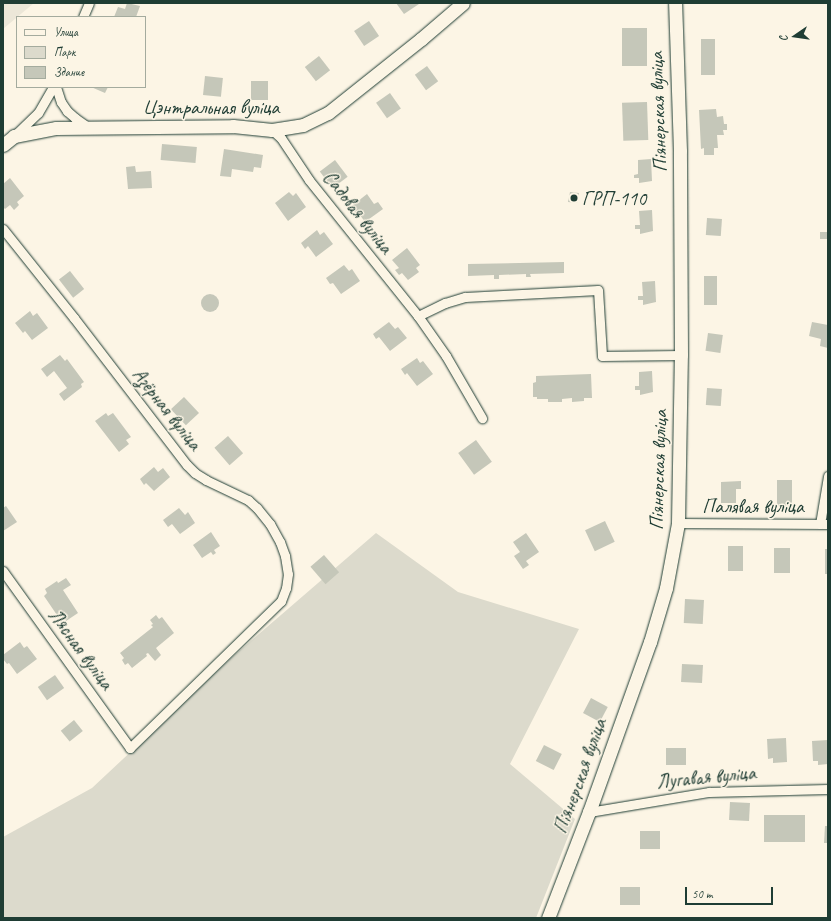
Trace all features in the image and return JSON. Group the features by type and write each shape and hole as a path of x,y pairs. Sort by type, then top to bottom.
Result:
{"street":[{"path":"83,16 89,3"},
{"name":"Цэнтральная вуліца","path":"14,136 44,129 88,127 239,126 272,130 303,125 328,112 421,39 463,3"},
{"name":"Піянерская вуліца","path":"548,918 589,812 650,642 666,588 678,523 681,355 680,151 675,3"},
{"name":"Цэнтральная вуліца","path":"3,145 38,113 52,88"},
{"path":"56,88 61,102 67,111 88,127"},
{"name":"Садовая вуліца","path":"272,130 281,138 309,180 418,316 446,356 482,418"},
{"name":"Азёрная вуліца","path":"3,229 74,318 187,465 195,473 206,480 248,500 257,508 270,524 280,542 285,556 288,574 282,601 130,748"},
{"path":"418,316 445,303 465,297 598,290 602,356 681,355"},
{"path":"824,524 828,476"},
{"name":"Палявая вуліца","path":"678,523 824,524"},
{"name":"Лясная вуліца","path":"3,571 130,748"},
{"name":"Лугавая вуліца","path":"589,812 710,792 828,789"}],"shaded area":[{"path":"3,3 34,3 18,16 16,16 16,18 3,29"}],"green space":[{"path":"376,533 458,592 579,629 510,764 575,819 536,918 3,918 3,837 92,788 230,659"}],"building":[{"path":"127,3 140,6 136,16 114,16 118,7 125,9"},
{"path":"396,3 418,3 419,4 404,14"},
{"path":"369,21 379,36 364,46 354,31"},
{"path":"622,28 647,28 647,66 622,66"},
{"path":"701,39 715,39 715,75 701,75"},
{"path":"319,56 330,70 316,81 305,67"},
{"path":"427,66 438,81 426,90 415,75"},
{"path":"205,76 223,78 221,97 203,95"},
{"path":"251,81 268,81 268,100 251,100"},
{"path":"93,88 108,88 105,93"},
{"path":"390,93 401,109 387,118 376,103"},
{"path":"647,102 648,140 623,141 622,103"},
{"path":"716,109 717,117 723,116 724,124 727,124 727,130 723,130 724,135 717,135 718,148 714,148 714,155 704,155 704,148 701,149 699,110"},
{"path":"162,144 197,147 195,163 161,160"},
{"path":"224,149 263,155 261,168 254,167 253,172 232,169 231,177 220,176"},
{"path":"651,159 652,181 639,183 639,178 634,178 634,175 638,174 638,160"},
{"path":"335,160 348,177 332,188 320,171"},
{"path":"135,166 136,172 151,171 152,188 128,189 126,167"},
{"path":"10,178 24,196 17,202 19,205 14,210 10,205 5,209 3,207 3,184"},
{"path":"289,192 293,196 296,193 306,207 288,221 275,203"},
{"name":"ГРП-110","path":"570,192 579,193 577,203 568,202"},
{"path":"367,194 374,204 378,202 383,209 365,222 360,215 355,218 348,209"},
{"path":"652,210 653,231 640,234 640,229 635,229 635,225 640,225 639,211"},
{"path":"707,218 722,219 721,236 706,235"},
{"path":"317,230 320,235 324,232 333,244 316,257 308,246 305,249 301,243"},
{"path":"820,232 828,232 828,239 820,239"},
{"path":"407,248 420,265 416,268 419,272 408,280 402,273 399,275 395,270 399,268 392,260"},
{"path":"564,262 564,273 530,274 531,277 526,277 526,274 499,275 499,279 494,279 494,275 468,276 468,264"},
{"path":"344,265 349,271 352,269 360,281 341,294 333,283 330,284 326,278"},
{"path":"70,271 84,289 73,298 59,280"},
{"path":"704,276 717,276 717,305 704,305"},
{"path":"655,281 656,302 643,305 643,300 638,300 638,296 643,296 642,282"},
{"path":"206,294 214,294 219,299 217,310 214,312 206,312 201,307 201,299"},
{"path":"30,311 33,316 37,313 48,328 32,340 25,331 23,333 15,323"},
{"path":"389,322 395,329 398,327 407,338 390,351 379,337 376,339 373,334"},
{"path":"812,322 828,325 828,348 820,346 821,339 809,336"},
{"path":"708,333 723,335 720,353 705,351"},
{"path":"60,355 65,361 67,359 84,382 81,384 82,387 64,401 59,394 67,388 54,371 47,377 41,369"},
{"path":"417,358 420,363 423,361 433,374 417,386 407,373 405,375 401,369"},
{"path":"652,371 653,392 640,395 640,390 635,390 635,386 639,386 639,372"},
{"path":"591,374 592,398 584,398 584,401 572,402 572,398 562,399 562,402 548,402 548,399 537,399 537,397 533,397 533,383 536,382 536,376"},
{"path":"707,388 722,389 721,406 706,405"},
{"path":"184,397 199,413 186,425 171,409"},
{"path":"106,413 108,416 113,413 131,437 126,440 129,444 119,452 95,421"},
{"path":"228,436 243,453 230,465 214,448"},
{"path":"476,440 492,462 474,475 458,453"},
{"path":"154,467 158,472 163,468 170,477 154,491 146,483 144,485 140,479"},
{"path":"777,480 792,480 792,506 777,506"},
{"path":"741,481 741,489 736,489 736,503 721,503 721,482"},
{"path":"6,506 17,522 3,531 3,508"},
{"path":"179,508 185,515 188,512 195,523 180,534 172,524 168,527 163,520"},
{"path":"605,521 615,542 595,551 585,530"},
{"path":"211,532 220,546 214,550 216,553 213,555 211,552 202,558 193,545"},
{"path":"526,533 539,552 526,561 529,565 523,569 514,556 520,552 513,542"},
{"path":"728,546 743,546 743,571 728,571"},
{"path":"774,548 790,548 790,573 774,573"},
{"path":"825,549 828,549 828,574 825,574"},
{"path":"324,555 339,572 326,584 310,567"},
{"path":"66,578 71,585 63,590 78,613 66,621 63,616 59,618 44,596 47,593 45,589 57,581 58,583"},
{"path":"685,599 704,600 703,624 684,623"},
{"path":"156,615 159,619 162,617 174,633 156,648 161,655 155,661 148,653 146,654 147,656 132,668 128,663 125,665 122,660 124,658 120,653 153,627 150,620"},
{"path":"20,642 24,648 27,646 37,659 17,674 9,663 7,664 3,659 3,655"},
{"path":"682,664 703,665 702,683 681,682"},
{"path":"55,675 64,688 47,700 38,687"},
{"path":"591,698 608,707 600,722 583,713"},
{"path":"74,720 83,731 70,742 61,731"},
{"path":"786,738 787,762 773,763 773,758 768,759 767,739"},
{"path":"828,740 828,764 818,765 818,761 813,761 812,741"},
{"path":"544,745 562,754 554,770 536,761"},
{"path":"666,748 686,748 686,765 666,765"},
{"path":"730,802 750,803 749,821 729,820"},
{"path":"764,815 805,815 805,842 764,842"},
{"path":"825,826 828,826 828,843 824,843"},
{"path":"640,831 660,831 660,849 640,849"},
{"path":"620,887 640,887 640,905 620,905"}],"place":[{"name":"ГРП-110","path":"574,198"}]}
